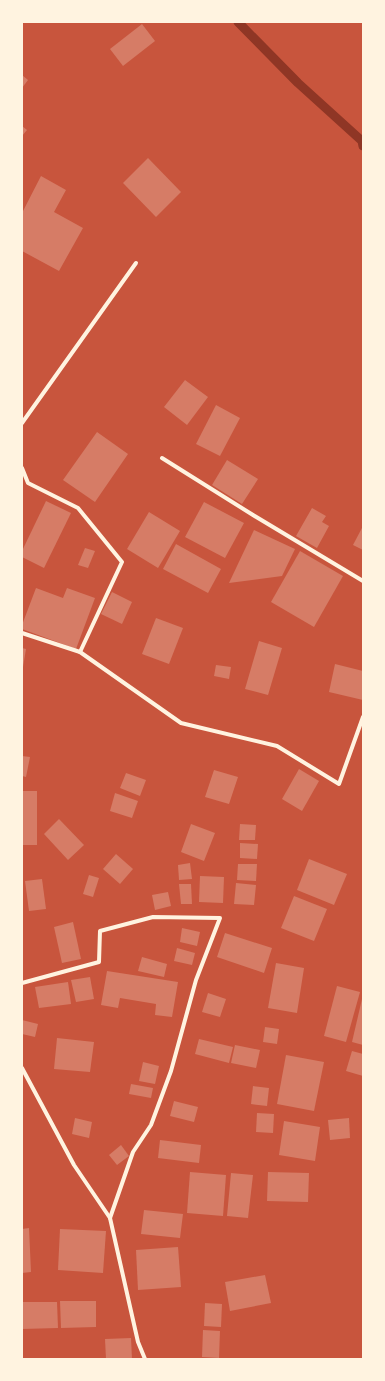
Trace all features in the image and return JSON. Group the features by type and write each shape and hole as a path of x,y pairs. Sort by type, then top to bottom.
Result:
{"street":[{"path":"22,423 136,263"},
{"path":"162,458 363,581"},
{"path":"22,468 28,483 78,508 122,562 80,652"},
{"path":"22,633 80,652 181,723 277,746 339,784 363,717"},
{"path":"22,982 100,962 100,931 154,917 220,918 196,980 171,1070 151,1125 133,1152 110,1218"},
{"path":"22,1068 74,1165 110,1218 138,1342 145,1359"}],"building":[{"path":"142,24 155,41 123,66 110,49"},
{"path":"22,75 28,80 22,88"},
{"path":"22,126 27,130 22,136"},
{"path":"148,158 181,192 156,217 123,183"},
{"path":"41,176 66,190 54,212 83,228 59,271 22,251 22,213"},
{"path":"185,380 208,397 187,425 164,407"},
{"path":"216,405 240,418 220,456 196,444"},
{"path":"97,432 128,454 95,502 63,480"},
{"path":"227,460 258,479 242,504 212,485"},
{"path":"46,501 71,513 44,568 22,557 22,551"},
{"path":"204,502 244,523 225,558 185,537"},
{"path":"312,508 326,516 322,522 329,526 317,548 296,536"},
{"path":"149,512 180,531 158,568 127,549"},
{"path":"363,526 363,550 353,545"},
{"path":"254,530 295,549 282,576 229,583"},
{"path":"176,544 221,569 208,593 163,569"},
{"path":"85,548 95,551 88,568 78,565"},
{"path":"300,551 343,576 314,627 271,602"},
{"path":"36,588 63,598 67,588 95,598 76,649 22,629 22,625"},
{"path":"112,592 132,602 122,624 101,614"},
{"path":"156,618 183,628 169,664 142,654"},
{"path":"259,641 282,648 268,695 245,689"},
{"path":"22,648 26,649 23,667 22,667"},
{"path":"335,664 363,671 363,700 329,692"},
{"path":"216,665 231,667 229,679 214,676"},
{"path":"22,756 30,757 26,777 22,776"},
{"path":"299,769 319,781 302,811 282,799"},
{"path":"214,770 238,777 229,804 205,797"},
{"path":"126,773 146,780 140,796 120,788"},
{"path":"22,791 37,791 37,845 22,845"},
{"path":"115,793 138,801 132,818 110,811"},
{"path":"59,819 84,845 68,860 44,834"},
{"path":"191,824 215,833 204,861 181,852"},
{"path":"240,824 256,825 255,840 239,840"},
{"path":"240,843 258,844 257,859 240,858"},
{"path":"116,854 133,869 120,884 103,869"},
{"path":"309,859 347,874 334,905 297,890"},
{"path":"190,863 192,879 179,880 178,865"},
{"path":"238,864 257,864 256,881 237,880"},
{"path":"89,875 99,878 93,897 83,894"},
{"path":"200,876 224,877 223,903 199,902"},
{"path":"42,879 46,909 29,911 25,881"},
{"path":"236,883 256,885 254,905 234,904"},
{"path":"179,884 191,884 192,904 181,904"},
{"path":"168,892 171,906 155,910 152,895"},
{"path":"294,896 327,909 314,941 281,928"},
{"path":"73,922 81,959 62,963 54,927"},
{"path":"182,928 200,932 197,946 180,942"},
{"path":"225,933 272,948 264,973 217,957"},
{"path":"177,948 195,953 192,965 174,961"},
{"path":"142,957 167,964 164,977 138,971"},
{"path":"276,963 304,968 297,1013 268,1008"},
{"path":"107,971 178,982 172,1017 155,1015 156,1004 120,998 118,1008 101,1005"},
{"path":"90,977 94,999 76,1002 71,980"},
{"path":"68,982 71,1004 39,1008 35,987"},
{"path":"337,986 360,992 346,1042 324,1036"},
{"path":"208,993 226,999 220,1017 202,1012"},
{"path":"363,999 363,1045 352,1042"},
{"path":"22,1020 38,1024 35,1037 22,1034"},
{"path":"265,1027 279,1029 277,1044 263,1042"},
{"path":"57,1038 94,1042 90,1072 54,1069"},
{"path":"199,1039 233,1047 229,1063 195,1054"},
{"path":"235,1045 260,1050 256,1068 231,1063"},
{"path":"352,1051 363,1054 363,1076 346,1071"},
{"path":"286,1055 324,1062 314,1111 277,1104"},
{"path":"143,1062 159,1066 155,1084 139,1081"},
{"path":"131,1084 153,1088 151,1098 129,1094"},
{"path":"253,1086 269,1088 267,1106 251,1104"},
{"path":"174,1101 198,1107 194,1122 170,1116"},
{"path":"257,1113 274,1114 273,1133 256,1132"},
{"path":"75,1118 92,1122 89,1138 72,1134"},
{"path":"349,1118 350,1138 330,1140 328,1120"},
{"path":"284,1121 320,1127 315,1161 279,1155"},
{"path":"160,1140 201,1145 199,1163 158,1158"},
{"path":"121,1145 129,1156 117,1165 109,1155"},
{"path":"190,1172 226,1175 223,1216 187,1213"},
{"path":"268,1172 309,1173 308,1202 267,1201"},
{"path":"231,1173 253,1175 248,1218 227,1216"},
{"path":"144,1210 183,1214 180,1238 141,1234"},
{"path":"29,1228 31,1272 22,1273 22,1229"},
{"path":"60,1229 106,1231 103,1273 58,1270"},
{"path":"178,1247 181,1287 138,1290 136,1250"},
{"path":"265,1275 271,1303 230,1311 225,1282"},
{"path":"60,1301 96,1301 96,1327 61,1328"},
{"path":"22,1302 57,1302 58,1328 22,1329"},
{"path":"205,1303 222,1304 221,1327 204,1326"},
{"path":"203,1330 220,1331 219,1358 202,1357"},
{"path":"131,1338 132,1359 106,1359 105,1339"}],"waterway":[{"path":"238,22 298,83 362,141 363,146"}]}
